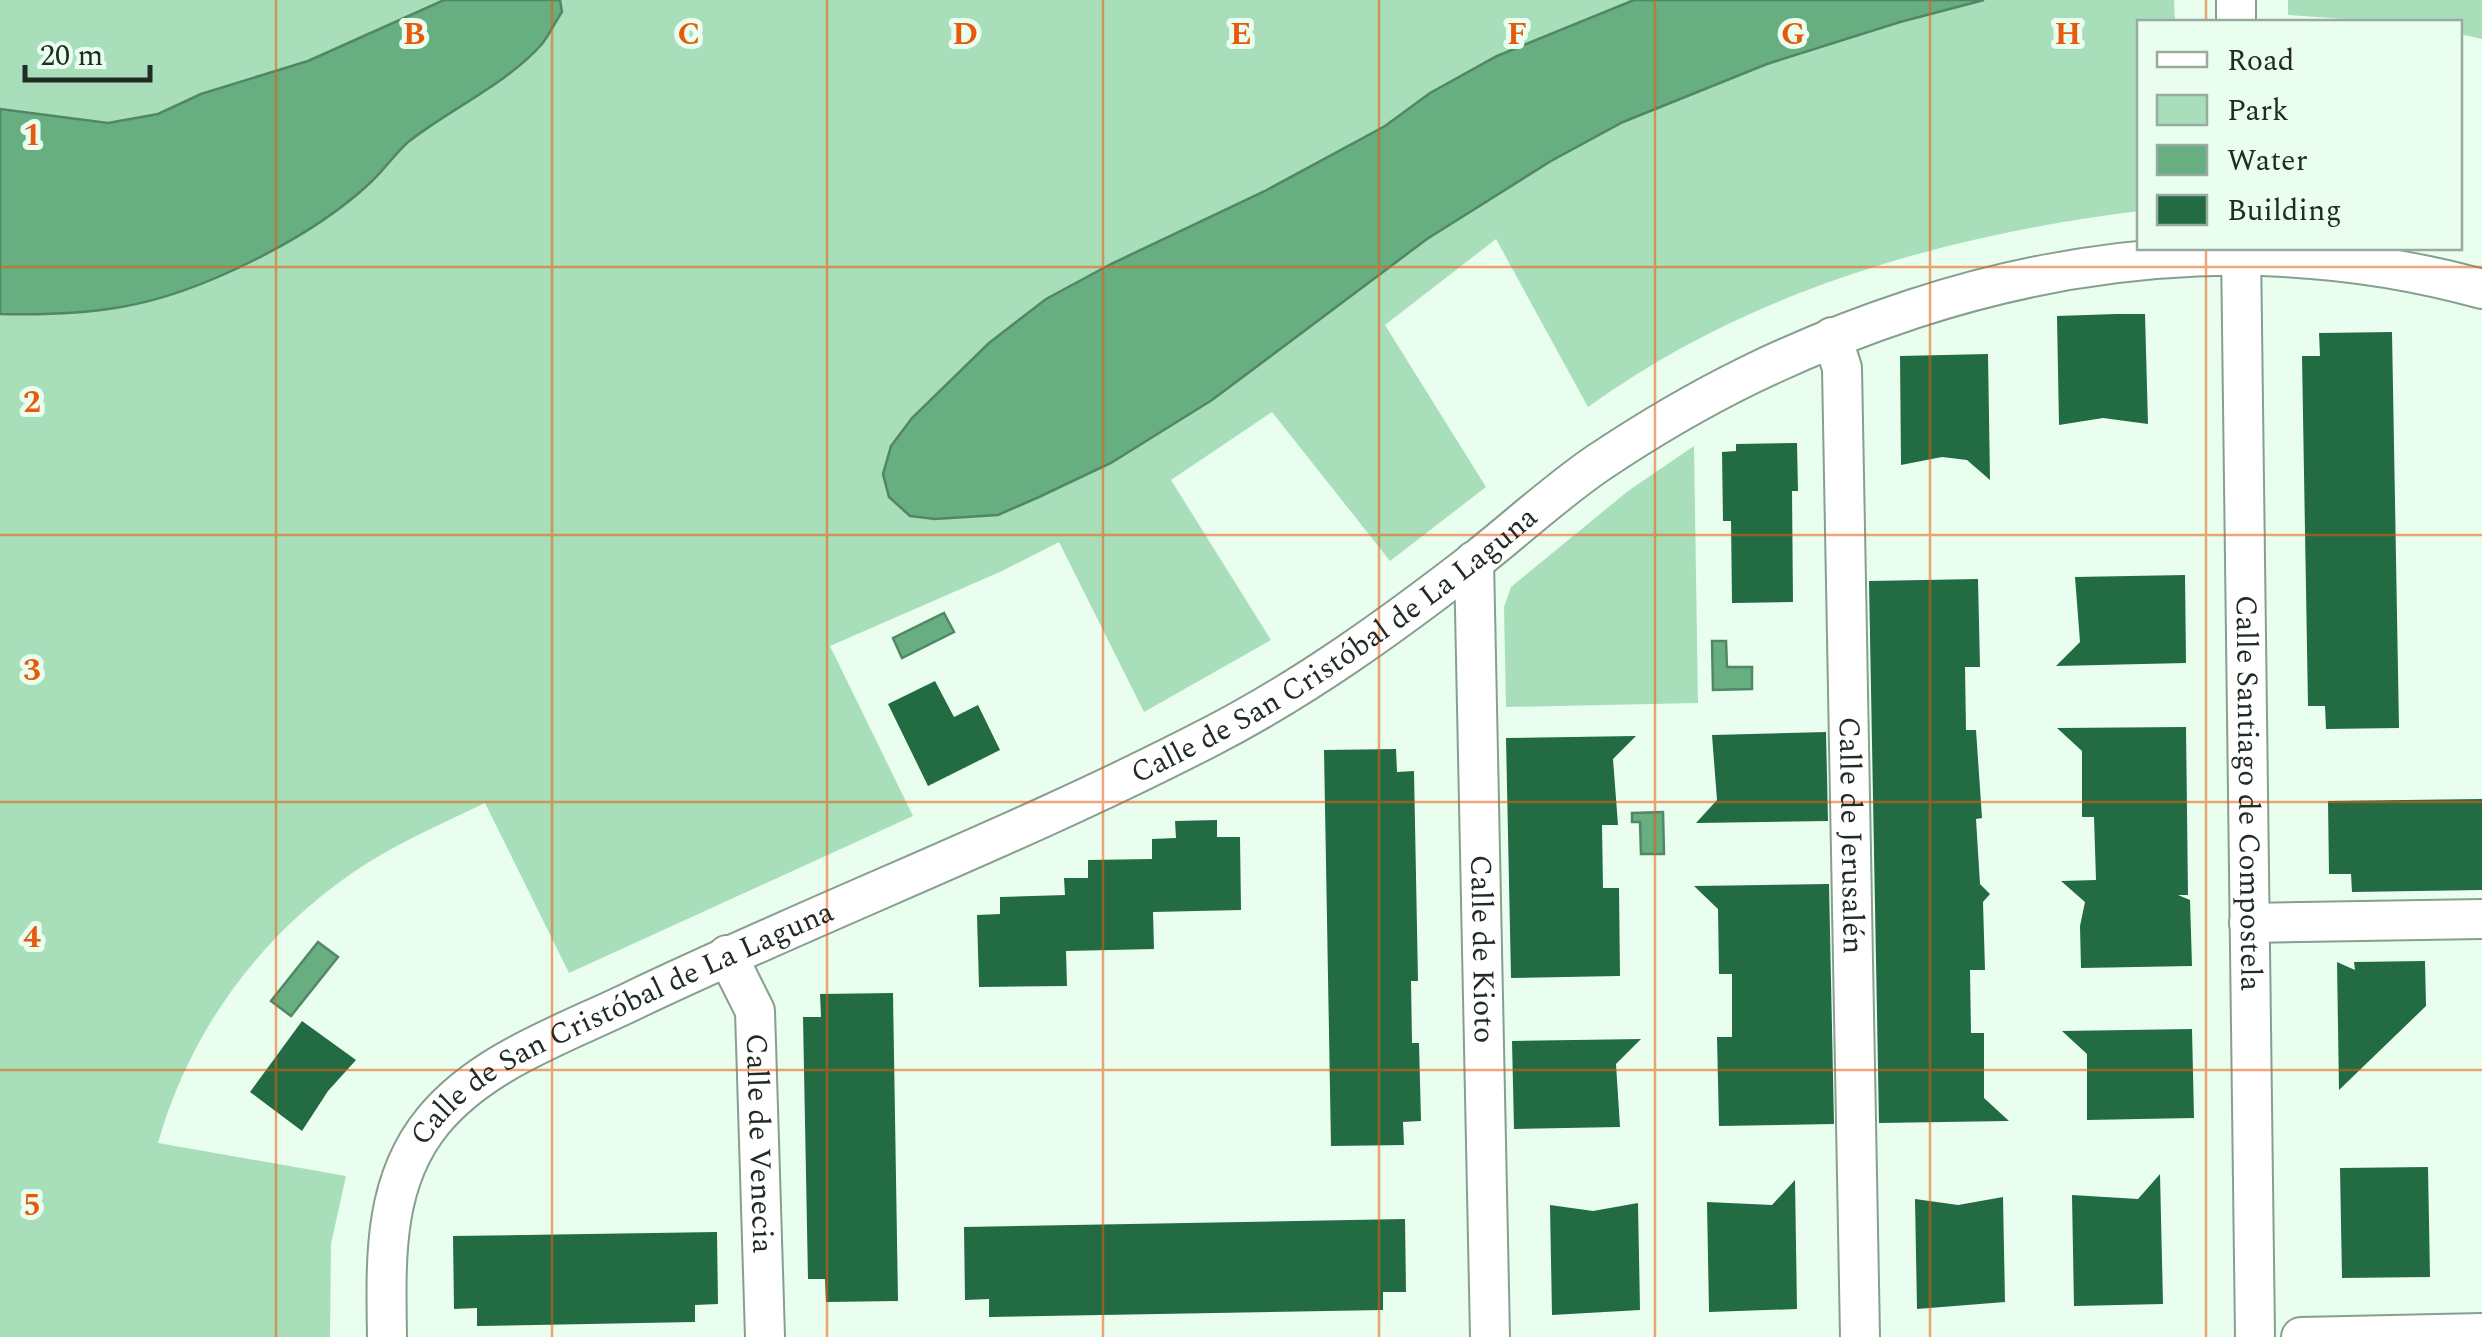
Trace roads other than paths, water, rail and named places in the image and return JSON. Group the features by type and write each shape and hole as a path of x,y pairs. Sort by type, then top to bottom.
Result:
{"street":[{"name":"Calle de San Cristóbal de La Laguna","path":"387,1337 386,1259 391,1208 404,1173 432,1122 494,1068 728,956 995,838 1207,738 1308,679 1474,562 1594,466 1710,394 1772,362 1920,307 2008,284 2242,250 2416,271 2482,290"},
{"name":"Calle Santiago de Compostela","path":"2242,250 2255,1337"},
{"name":"Calle de Jerusalén","path":"1832,337 1842,368 1860,1337"},
{"name":"Calle de Kioto","path":"1474,562 1490,1337"},
{"path":"2249,923 2482,919"},
{"name":"Calle de Venecia","path":"728,956 756,1011 765,1337"},
{"path":"2302,1337 2482,1333"}],"water":[{"path":"444,0 560,0 562,12 542,44 512,72 407,143 347,203 254,260 185,290 121,307 61,314 0,314 0,109 108,123 158,114 201,94 308,61"},
{"path":"1634,0 1984,0 1767,64 1623,122 1551,161 1427,239 1212,400 1111,463 1039,497 998,515 935,519 910,516 889,497 883,474 891,446 912,418 989,343 1046,299 1265,191 1385,126 1430,93 1497,56"},
{"path":"944,613 954,632 902,658 893,638"},
{"path":"1712,641 1726,641 1727,667 1752,667 1752,689 1713,690"},
{"path":"1663,812 1664,854 1641,854 1640,822 1632,822 1632,813"},
{"path":"318,942 338,957 291,1016 271,1001"}]}
